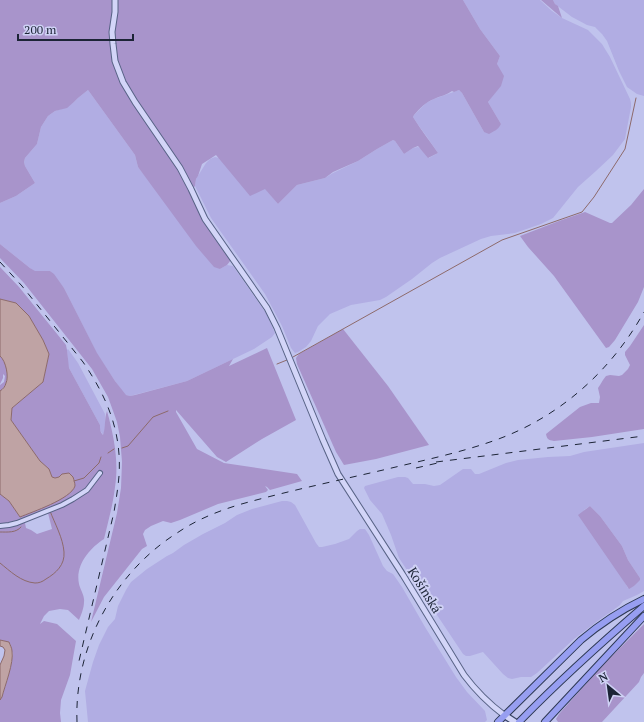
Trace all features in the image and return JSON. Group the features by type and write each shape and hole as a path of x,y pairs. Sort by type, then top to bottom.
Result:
{"main road":[{"path":"498,722 592,630 644,599"},
{"path":"519,722 584,659 644,606"},
{"path":"545,722 644,616"},
{"name":"Košínská","path":"504,715 515,722"}],"street":[{"name":"Košínská","path":"115,0 112,44 115,61 120,76 135,102 180,168 205,219 268,308 330,459 343,482 403,575 464,675 479,694 504,715"},
{"path":"0,526 17,523 62,505 87,490 100,473"}],"shaded area":[{"path":"0,0 463,0 480,29 500,56 497,64 504,76 501,86 488,102 501,124 497,129 489,134 484,132 462,93 459,90 454,92 452,91 428,102 413,117 438,153 428,158 418,146 404,154 393,140 358,161 333,172 325,178 297,185 278,204 265,189 250,196 216,155 202,164 195,186 191,191 231,260 227,265 220,269 214,267 196,246 138,167 135,155 88,90 67,108 55,111 48,116 41,127 37,144 25,158 24,162 35,183 16,196 0,203"},
{"path":"463,0 540,0 562,18 588,30 602,44 610,57 630,99 631,107 625,139 613,155 578,187 553,218 515,233 491,236 481,239 440,258 380,300 351,305 330,314 318,326 311,341 306,347 295,353 291,348 282,326 265,294 211,218 195,186 196,179 210,159 215,157 219,158 265,188 278,204 297,185 325,178 358,161 393,140 404,154 413,148 418,147 429,158 438,153 413,117 426,103 459,90 484,132 501,124 488,102 500,86 497,64 500,56 480,29"},
{"path":"541,0 553,0 558,6 562,18"},
{"path":"553,0 644,0 644,96 637,94 627,87 607,41 602,34 595,27 587,25 572,17 555,4"},
{"path":"88,90 135,155 138,167 220,269 227,265 233,266 266,313 275,333 272,337 254,349 187,381 130,396 125,395 97,354 64,288 50,271 34,271 0,244 0,203 16,196 35,183 24,162 25,158 37,144 41,127 48,116 55,111 67,107"},
{"path":"644,189 644,287 638,302 615,340 609,347 606,348 554,276 520,236 585,212 612,223 631,205"},
{"path":"0,244 35,271 50,271 54,274 64,288 97,353 126,395 135,395 187,381 233,359 229,366 267,348 296,420 262,439 226,462 217,457 176,410 197,449 224,463 297,474 302,481 270,490 265,486 268,490 266,492 218,504 171,523 163,521 145,530 143,534 147,546 142,549 104,597 91,622 117,513 121,488 122,462 117,422 108,397 92,369 24,283 0,258"},
{"path":"0,267 19,287 66,345 69,368 100,425 103,435 107,411 115,449 115,487 112,507 104,539 89,552 79,570 79,584 83,595 84,604 79,620 68,610 60,609 49,611 44,616 40,624 44,621 57,624 76,641 70,675 61,700 61,722 0,722 0,700 9,673 13,654 9,642 0,640 0,494 9,501 20,517 62,474 59,477 52,477 49,469 40,461 11,420 12,408 43,382 49,354 43,340 29,316 16,303 0,299","holes":["47,509 52,529 37,534 26,528 24,518"]},
{"path":"0,299 16,303 29,316 43,340 49,354 43,382 12,408 11,420 40,461 49,469 52,477 55,478 62,474 69,473 73,477 75,485 72,491 66,496 20,517 9,501 0,494 0,391 5,386 7,377 5,365 0,356"},
{"path":"644,325 644,429 554,441 548,439 546,434 580,407 591,403 599,403 600,397 598,388 606,376 619,376 628,369 630,365 625,352"},
{"path":"343,329 388,386 429,445 376,459 344,465 336,452 297,364 296,358 299,354"},
{"path":"68,349 78,363 105,414 105,430 103,435 100,430 100,425 69,368"},
{"path":"0,356 4,361 7,380 5,386 0,391 0,385 4,382 5,376 3,374 0,384"},
{"path":"644,443 644,591 623,601 620,605 574,639 531,677 508,678 483,652 470,656 463,654 399,558 382,514 370,500 364,488 365,486 398,477 408,478 413,484 434,486 440,485 463,469 471,469 475,474 479,474 506,463 518,460 570,456 584,452","holes":["590,506 600,516 622,546 628,560 640,578 634,586 628,588 584,510"]},
{"path":"282,501 291,502 295,505 319,547 335,544 349,539 360,529 365,529 383,566 387,571 393,574 402,587 456,677 467,692 485,711 487,720 485,722 88,722 85,691 93,662 99,645 108,627 115,619 118,606 131,582 147,569 184,545 237,515 252,509"},
{"path":"590,506 600,516 622,546 628,560 640,578 634,586 629,589 578,515"},
{"path":"644,624 644,673 639,682 602,722 558,722 556,719 559,714 602,666"},
{"path":"0,640 9,642 12,649 12,662 0,700 0,665 5,650 0,646"}],"waterway":[{"path":"293,357 502,240 582,212 594,197 625,149 636,98"},
{"path":"277,364 287,360"},
{"path":"122,448 128,446 153,417 168,411"},
{"path":"108,453 114,449"},
{"path":"74,481 84,478 99,463 101,457"},
{"path":"0,563 25,581 35,583 39,583 50,577 59,568 63,561 64,552 60,536 50,511"},
{"path":"0,532 14,531 21,527"}],"railway":[{"path":"0,262 22,286 92,375 106,402 118,445 119,476 114,512 79,661"},
{"path":"77,722 78,694 82,666 102,614 134,569 154,550 177,533 206,517 238,505 298,489 445,455 479,446 514,433 537,421 579,392 615,355 644,312"},
{"path":"436,462 644,436"},
{"path":"416,468 442,462"}]}
